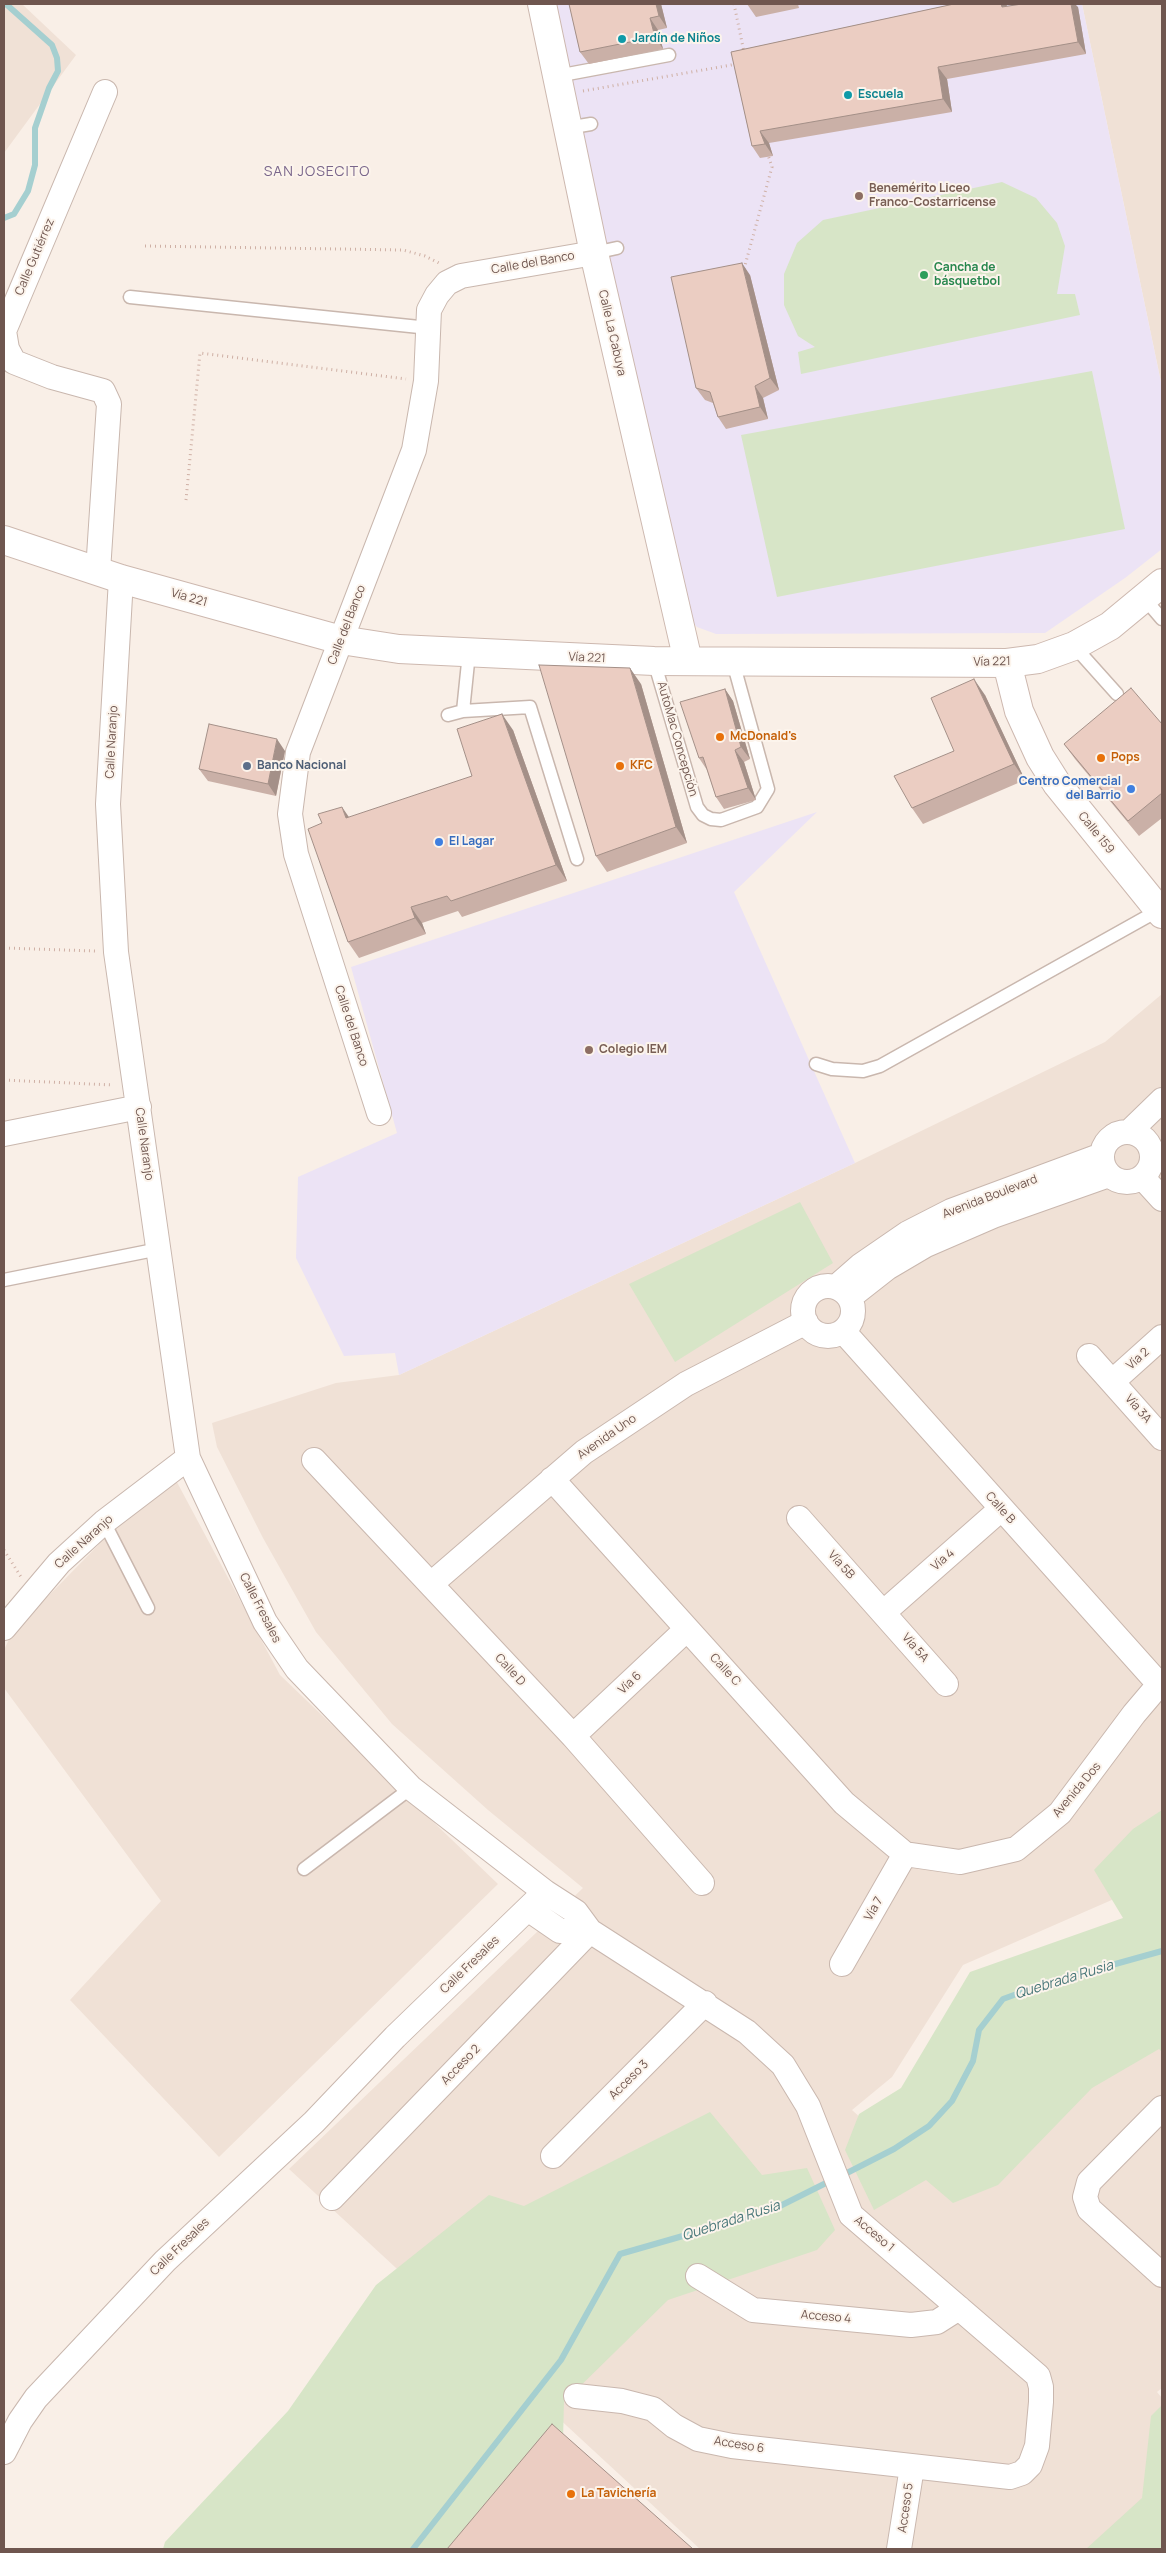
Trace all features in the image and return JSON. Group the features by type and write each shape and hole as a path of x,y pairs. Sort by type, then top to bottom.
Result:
{"main road":[{"name":"Calle La Cabuya","path":"542,4 559,85 579,126 606,250 688,661"},
{"name":"Vía 221","path":"4,540 110,575 341,640 399,649 469,653 654,661 1008,663 1038,659 1074,646 1110,626 1153,590"},
{"name":"Calle 159","path":"1008,663 1019,711 1040,757 1057,784 1161,912"}],"street":[{"name":"Calle Gutiérrez","path":"105,92 4,331 6,349 14,362 52,377 103,391 109,404 110,575"},
{"name":"Calle del Banco","path":"379,1113 313,914 296,854 290,814 298,752 414,450 426,381 429,310 437,295 447,283 461,276 606,250"},
{"name":"Calle Naranjo","path":"4,1628 59,1563 104,1522 188,1458 116,952 108,804 110,575"},
{"path":"4,1134 138,1096"},
{"path":"1129,1132 1162,1100"},
{"path":"1129,1132 1140,1135 1157,1149 1150,1167 1142,1177 1131,1182 1119,1181 1105,1165 1104,1145 1120,1133 1129,1132"},
{"name":"Avenida Boulevard","path":"843,1292 860,1266 908,1233 951,1211 1105,1165"},
{"path":"1142,1177 1162,1199"},
{"path":"820,1286 843,1292 853,1308 852,1321 843,1331 832,1336 820,1335 809,1328 802,1308 805,1299 820,1286"},
{"name":"Avenida Uno","path":"431,1584 584,1452 686,1384 806,1322"},
{"name":"Calle B","path":"843,1331 1001,1509 1160,1682"},
{"name":"Vía 2","path":"1113,1381 1162,1337"},
{"name":"Vía 3A","path":"1089,1356 1162,1438"},
{"name":"Calle Fresales","path":"4,2452 20,2421 36,2398 165,2261 314,2122 395,2037 545,1892 410,1788 310,1686 285,1654 265,1622 188,1458"},
{"name":"Calle D","path":"314,1460 572,1736 702,1883"},
{"name":"Calle C","path":"552,1479 844,1803 905,1854"},
{"name":"Vía 4","path":"884,1612 1001,1509"},
{"name":"Vía 5B","path":"798,1518 884,1612"},
{"name":"Vía 5A","path":"884,1612 946,1684"},
{"name":"Vía 6","path":"572,1736 687,1629"},
{"name":"Avenida Dos","path":"905,1854 960,1862 1016,1849 1060,1813 1160,1682"},
{"name":"Vía 7","path":"842,1964 905,1854"},
{"name":"Acceso 1","path":"545,1892 576,1912 590,1932 705,2003 747,2032 783,2066 808,2106 847,2208 857,2222 873,2232 1038,2376 1042,2402 1037,2446 1030,2465 1022,2473 1010,2477 912,2467"},
{"path":"528,1909 560,1932 590,1932"},
{"name":"Acceso 2","path":"332,2198 590,1932"},
{"name":"Acceso 3","path":"553,2156 705,2003"},
{"path":"1162,2108 1090,2182 1085,2197 1089,2209 1162,2275"},
{"name":"Acceso 4","path":"698,2276 753,2310 911,2325 936,2322 959,2308"},
{"name":"Acceso 6","path":"576,2396 622,2401 653,2409 674,2426 698,2438 723,2444 912,2467"},
{"name":"Acceso 5","path":"899,2549 912,2467"}],"lane":[{"path":"559,85 669,55"},
{"path":"130,297 429,328"},
{"path":"1153,590 1162,619"},
{"path":"1074,646 1117,694"},
{"path":"462,711 469,653"},
{"name":"AutoMac Concepción","path":"654,661 697,807 703,815 711,819 721,820 757,807 768,789 733,662"},
{"path":"448,715 462,711 530,708 577,859"},
{"path":"816,1064 832,1069 863,1071 880,1066 1161,912"},
{"path":"4,1280 159,1249"},
{"path":"104,1522 148,1608"},
{"path":"304,1869 410,1788"}],"path":[{"path":"734,4 744,54"},
{"path":"559,85 746,63"},
{"path":"735,271 744,269 772,167 767,150"},
{"path":"144,246 403,250 425,256 461,276"},
{"path":"186,500 200,354 426,381"},
{"path":"4,948 116,952"},
{"path":"4,1080 138,1096"},
{"path":"4,1550 31,1595"}],"shaded area":[{"path":"4,4 22,4 76,55 4,153"},
{"name":"Benemérito Liceo Franco-Costarricense","path":"554,4 1082,4 1162,387 1162,549 1125,578 1045,633 716,634 697,627 687,616"},
{"path":"1082,4 1162,4 1162,387"},
{"name":"Colegio IEM","path":"817,812 734,892 855,1163 399,1375 395,1353 344,1356 296,1258 298,1177 397,1133 351,967"},
{"path":"1162,994 1162,1878 963,1965 892,2077 852,2110 910,2163 1162,1965 1162,2388 1157,2392 1162,2398 1162,2549 700,2549 289,2169 583,1888 488,1810 392,1724 316,1632 263,1538 217,1447 212,1423 336,1383 399,1375 855,1163 1105,1042"},
{"path":"171,1471 280,1675 498,1884 219,2157 70,2000 161,1901 4,1688 4,1650 12,1633"}],"green space":[{"path":"1002,182 1036,198 1057,223 1065,246 1057,294 1075,294 1080,315 801,374 798,352 815,347 798,336 784,305 784,274 797,243 823,220"},
{"path":"1092,371 1125,529 777,597 741,435"},
{"path":"800,1202 833,1263 675,1362 629,1284"},
{"path":"1162,1810 1162,2052 1159,2049 1092,2088 998,2185 953,2203 926,2180 874,2210 845,2150 859,2114 901,2088 970,1972 1123,1918 1094,1870 1133,1829"},
{"path":"710,2112 762,2175 807,2168 835,2230 817,2250 668,2300 564,2402 563,2440 471,2549 163,2549 165,2542 288,2411 376,2285 489,2195 524,2206"},
{"path":"1162,2405 1162,2549 1086,2549 1142,2498 1151,2416"}],"building":[{"name":"Jardín de Niños","path":"569,4 656,4 659,16 650,18 655,37 580,52"},
{"name":"Escuela","path":"954,4 1001,4 1002,7 1022,4 1071,4 1078,42 938,67 943,99 760,131 765,144 752,146 731,52"},
{"path":"742,263 770,378 755,386 760,407 718,417 710,392 696,388 671,277"},
{"name":"KFC","path":"539,665 630,668 676,827 596,856"},
{"path":"974,679 1014,764 912,808 894,776 954,751 931,698"},
{"name":"Centro Comercial del Barrio","path":"1131,688 1162,724 1162,793 1128,821 1064,744"},
{"name":"McDonald's","path":"725,689 741,747 735,750 748,788 716,797 703,757 699,758 680,702"},
{"name":"El Lagar","path":"502,714 556,865 451,901 447,896 411,907 415,918 348,942 308,829 322,823 318,814 342,807 346,818 472,776 457,729"},
{"name":"Banco Nacional","path":"209,724 277,739 268,784 199,769"},
{"name":"La Tavichería","path":"552,2424 693,2549 447,2549"}],"waterway":[{"path":"4,218 14,214 28,191 35,165 35,128 49,88 58,71 57,58 52,45 6,4"},
{"name":"Quebrada Rusia","path":"841,2176 894,2149 929,2126 952,2101 973,2061 979,2030 1003,1999 1047,1983 1162,1951"},
{"name":"Quebrada Rusia","path":"413,2549 561,2360 620,2254 770,2211 832,2180"}],"place":[{"name":"Jardín de Niños","path":"622,39"},
{"name":"Escuela","path":"848,95"},
{"name":"Benemérito Liceo Franco-Costarricense","path":"859,196"},
{"name":"Cancha de básquetbol","path":"924,275"},
{"name":"McDonald's","path":"720,737"},
{"name":"Pops","path":"1101,758"},
{"name":"Banco Nacional","path":"247,766"},
{"name":"KFC","path":"620,766"},
{"name":"Centro Comercial del Barrio","path":"1131,789"},
{"name":"El Lagar","path":"439,842"},
{"name":"Colegio IEM","path":"589,1050"},
{"name":"La Tavichería","path":"571,2494"}],"district":[{"name":"SAN JOSECITO","path":"317,172"}]}
